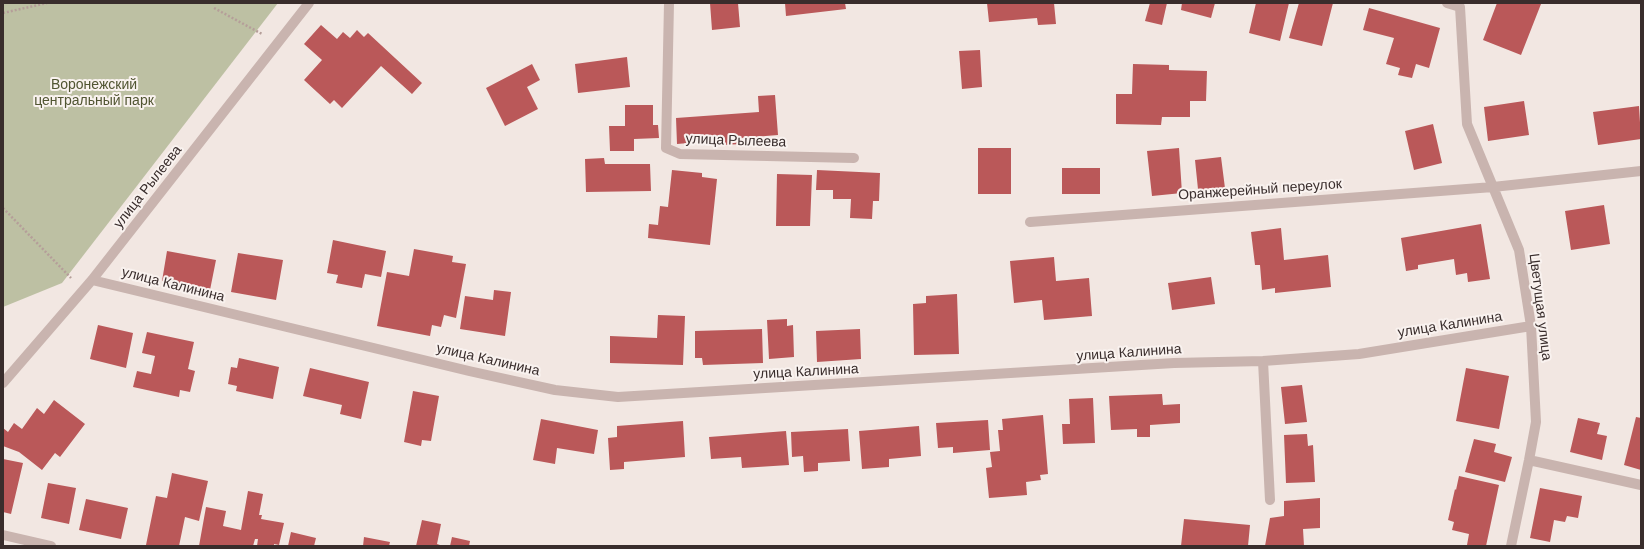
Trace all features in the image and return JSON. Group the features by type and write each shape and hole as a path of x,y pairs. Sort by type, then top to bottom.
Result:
{"street":[{"name":"улица Рылеева","path":"3,383 92,280 309,3"},
{"name":"улица Рылеева","path":"669,3 666,148 680,154 854,158"},
{"path":"1447,3 1461,5"},
{"name":"Цветущая улица","path":"1461,5 1467,124 1519,250 1531,326 1536,422 1511,546"},
{"path":"1493,187 1641,171"},
{"name":"Оранжерейный переулок","path":"1030,222 1493,187"},
{"name":"улица Калинина","path":"92,280 469,372 555,390 618,397 1174,363 1263,362 1358,354 1531,326"},
{"path":"1263,362 1270,500"},
{"path":"1529,460 1641,485"},
{"path":"3,535 51,546"}],"path":[{"path":"3,13 47,3"},
{"path":"214,8 278,43"},
{"path":"3,208 83,290"}],"green space":[{"name":"Воронежский центральный парк","path":"3,3 278,3 62,283 3,307"}],"building":[{"path":"710,3 738,3 740,27 712,30"},
{"path":"785,3 845,3 846,9 786,16"},
{"path":"987,3 1054,3 1056,24 1038,25 1037,18 989,22"},
{"path":"1150,3 1167,3 1162,25 1145,21"},
{"path":"1182,3 1215,3 1211,18 1181,10"},
{"path":"1256,3 1289,3 1280,41 1249,33"},
{"path":"1299,3 1333,3 1322,46 1289,38"},
{"path":"1497,3 1541,4 1521,55 1483,40"},
{"path":"1369,8 1440,28 1429,68 1416,64 1412,78 1398,75 1400,68 1386,64 1394,38 1363,30"},
{"path":"321,25 337,39 343,32 350,38 357,30 364,37 368,33 422,83 412,94 381,66 342,108 334,100 330,104 304,80 322,60 304,44"},
{"path":"980,50 982,87 962,89 959,51"},
{"path":"627,57 630,87 578,93 575,64"},
{"path":"532,64 540,80 527,87 538,109 505,126 486,88"},
{"path":"1133,64 1169,65 1169,70 1207,71 1206,101 1190,101 1190,117 1162,117 1161,125 1116,124 1116,94 1132,94"},
{"path":"775,95 778,135 741,138 742,144 723,145 723,140 677,144 676,118 759,112 758,96"},
{"path":"1524,101 1529,135 1488,141 1484,107"},
{"path":"625,105 653,105 653,125 658,125 659,138 634,139 634,151 610,151 609,126 625,126"},
{"path":"1639,106 1641,139 1598,145 1593,112"},
{"path":"1433,124 1442,163 1414,170 1405,131"},
{"path":"978,148 1011,148 1011,194 978,194"},
{"path":"1179,148 1182,193 1152,196 1147,151"},
{"path":"1221,157 1226,196 1199,199 1195,160"},
{"path":"604,158 605,164 650,164 651,191 586,192 585,159"},
{"path":"1062,168 1100,168 1100,194 1062,194"},
{"path":"672,170 702,173 702,177 717,179 710,245 648,238 649,224 658,225 660,206 668,207"},
{"path":"817,170 880,173 879,201 873,201 872,219 850,218 851,199 833,199 833,190 816,190"},
{"path":"777,174 812,175 810,226 776,226"},
{"path":"1604,205 1610,244 1571,250 1565,211"},
{"path":"1481,224 1490,279 1468,282 1467,273 1456,275 1454,259 1418,265 1418,269 1406,271 1401,238"},
{"path":"1281,228 1284,260 1328,255 1331,287 1275,293 1275,288 1262,290 1260,265 1255,265 1251,232"},
{"path":"333,240 386,251 381,277 365,274 362,288 336,283 338,275 327,273"},
{"path":"414,249 453,256 452,262 466,264 456,318 444,315 441,327 432,325 430,336 377,326 387,272 409,276"},
{"path":"167,251 216,260 210,290 162,281"},
{"path":"238,253 283,260 276,300 231,292"},
{"path":"1054,257 1056,281 1089,278 1092,316 1044,320 1042,300 1014,303 1010,261"},
{"path":"1211,277 1215,304 1172,310 1168,283"},
{"path":"494,290 511,292 505,336 460,329 465,296 493,300"},
{"path":"957,294 959,354 914,355 913,304 926,303 926,296"},
{"path":"658,315 685,316 683,365 610,363 610,336 657,338"},
{"path":"787,319 787,326 793,325 794,357 769,359 767,320"},
{"path":"98,325 133,333 126,368 90,359"},
{"path":"762,329 763,363 703,365 702,358 695,358 695,331"},
{"path":"860,329 861,359 817,362 816,331"},
{"path":"147,332 194,342 188,369 195,371 190,392 180,390 179,397 133,387 137,371 151,374 155,356 142,353"},
{"path":"239,358 279,367 273,399 236,391 237,386 228,384 231,367 237,368"},
{"path":"310,368 369,382 361,419 340,414 342,405 303,396"},
{"path":"1466,368 1509,376 1499,429 1456,421"},
{"path":"1302,385 1307,422 1285,424 1281,387"},
{"path":"413,391 439,396 431,441 422,440 421,446 404,442"},
{"path":"1162,394 1163,405 1180,404 1180,423 1150,425 1150,437 1137,437 1137,429 1111,430 1109,396"},
{"path":"1093,398 1095,443 1063,444 1062,424 1070,424 1069,399"},
{"path":"54,400 85,424 60,457 55,453 42,470 19,452 3,446 3,428 8,432 14,423 22,429 37,408 44,414"},
{"path":"1043,415 1048,474 1040,475 1041,480 1026,482 1027,495 989,498 986,468 992,467 990,452 1000,451 998,430 1003,430 1002,419"},
{"path":"1636,417 1641,418 1641,470 1624,465"},
{"path":"1578,418 1600,423 1597,434 1607,436 1602,460 1570,452"},
{"path":"541,419 598,430 594,454 557,448 555,464 533,460"},
{"path":"988,420 990,450 953,453 953,447 938,448 936,423"},
{"path":"683,421 685,457 624,462 624,469 610,470 608,438 617,437 617,426"},
{"path":"919,426 921,456 889,459 889,467 862,469 859,431"},
{"path":"848,429 850,461 818,463 818,471 804,472 803,456 792,457 791,432"},
{"path":"786,431 789,465 742,468 741,457 711,459 709,437"},
{"path":"1307,434 1308,446 1313,445 1315,482 1286,483 1284,435"},
{"path":"1474,439 1496,444 1494,452 1512,457 1505,482 1465,472"},
{"path":"3,459 23,463 11,514 3,512"},
{"path":"172,473 208,481 199,521 185,517 179,546 146,545 156,496 167,498"},
{"path":"1459,476 1499,485 1486,546 1467,545 1469,534 1452,530 1454,522 1448,520"},
{"path":"48,483 76,488 69,524 41,518"},
{"path":"1540,488 1582,496 1578,518 1567,516 1565,522 1554,520 1550,542 1530,538"},
{"path":"248,491 263,494 259,515 262,515 261,519 284,523 279,545 274,544 274,546 257,546 258,539 255,539 253,546 199,546 206,507 226,511 223,526 241,530"},
{"path":"1320,498 1320,528 1303,529 1304,546 1265,546 1270,518 1284,516 1284,501"},
{"path":"86,499 128,508 121,539 79,530"},
{"path":"1184,519 1250,525 1248,546 1181,546"},
{"path":"422,520 441,524 437,544 443,546 416,546"},
{"path":"291,532 316,538 314,546 288,546"},
{"path":"364,537 390,542 389,546 363,546"},
{"path":"452,537 470,541 469,546 450,546"}]}
